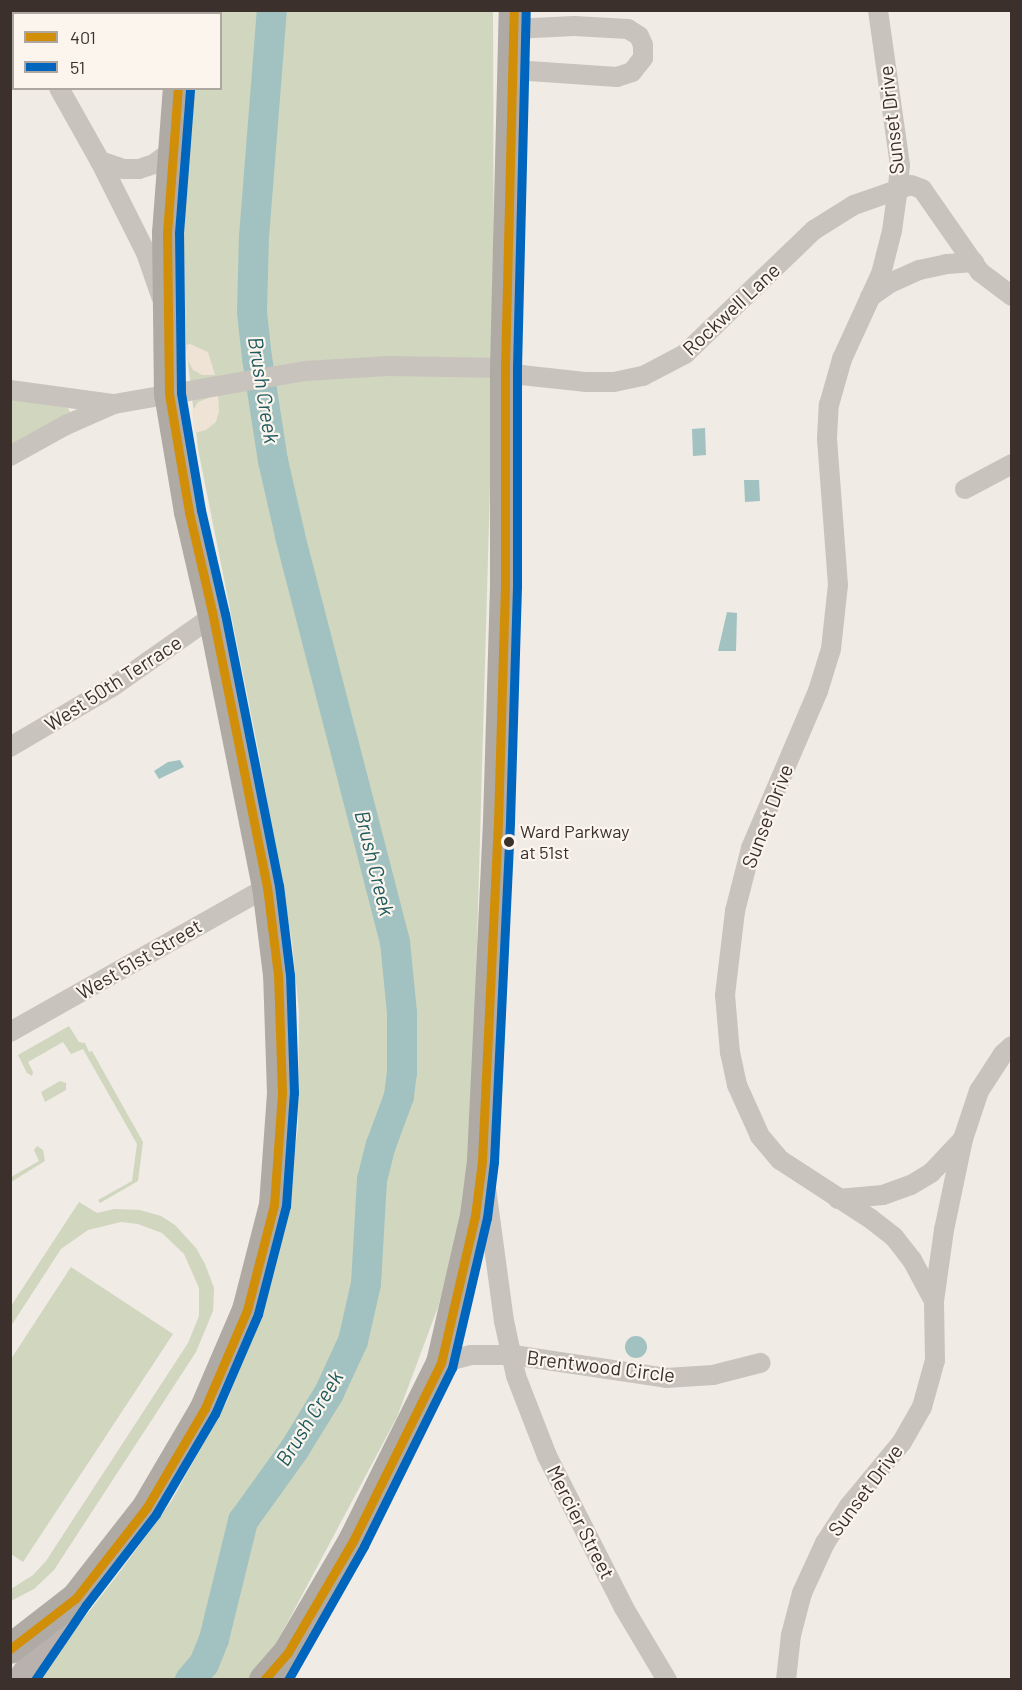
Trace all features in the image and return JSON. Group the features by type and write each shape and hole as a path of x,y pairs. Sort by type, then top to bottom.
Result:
{"highway":[{"path":"264,1680 280,1667 353,1541 441,1363 475,1216 482,1161 498,834 514,70 513,20"},
{"path":"10,1649 76,1598 147,1507 205,1408 249,1299 274,1204 282,1093 278,975 267,887 213,616 189,512 170,394 167,233 171,151 178,90"}],"main road":[{"path":"20,1680 76,1598"}],"street":[{"name":"Sunset Drive","path":"878,10 900,165 892,231 881,274 842,359 829,405 827,438 838,585 831,649 818,690 751,848 735,911 725,995 730,1053 737,1085 760,1136 780,1160 871,1219 894,1237 912,1260 934,1301"},
{"path":"513,20 628,29 639,36 643,45 643,58 632,72 617,77 514,70"},
{"path":"60,90 100,161 146,253 164,304 168,308"},
{"path":"100,161 123,169 139,170 154,164 171,151"},
{"path":"898,187 911,185 922,189 980,272 1011,296"},
{"name":"Rockwell Lane","path":"114,404 305,371 388,366 506,368 521,375 585,382 614,382 643,376 685,354 814,230 854,205 898,187"},
{"path":"870,297 890,283 918,270 947,264 974,262"},
{"path":"10,390 114,404"},
{"path":"10,456 114,404"},
{"path":"965,489 1011,464"},
{"name":"West 50th Terrace","path":"10,747 112,687 213,616"},
{"name":"West 51st Street","path":"10,1032 267,887"},
{"name":"Sunset Drive","path":"786,1680 791,1635 802,1593 825,1543 849,1506 902,1442 922,1407 935,1360 934,1301 963,1139 979,1091 1003,1054 1011,1046"},
{"path":"838,1199 883,1195 911,1185 931,1173 963,1139"},
{"name":"Mercier Street","path":"482,1161 504,1321 516,1376 547,1455 624,1608 667,1680"},
{"path":"441,1363 470,1355 513,1355"},
{"name":"Brentwood Circle","path":"513,1355 666,1378 713,1375 760,1364"}],"green space":[{"path":"493,11 494,347 471,1154 462,1217 438,1307 397,1417 268,1659 252,1679 36,1680 172,1500 227,1401 260,1318 274,1267 283,1229 298,1127 299,1011 292,942 259,754 198,449 186,345 183,203 191,113 195,90 222,90 222,12 208,12"},
{"path":"10,399 68,408 70,412 67,417 11,449"},
{"path":"69,1026 79,1042 85,1043 89,1052 92,1051 143,1142 138,1181 100,1203 98,1200 132,1181 137,1144 83,1049 71,1054 63,1042 28,1062 33,1072 32,1076 27,1073 18,1055"},
{"path":"60,1081 66,1083 66,1090 45,1102 41,1092"},
{"path":"37,1146 43,1150 45,1161 11,1182 11,1177 39,1161 34,1150"},
{"path":"79,1202 97,1213 114,1209 140,1210 161,1216 175,1225 196,1248 205,1264 214,1288 213,1311 196,1352 54,1570 34,1589 11,1601 11,1589 33,1575 46,1561 188,1343 199,1316 199,1288 184,1254 162,1233 138,1224 121,1222 88,1230 61,1249 11,1326 11,1306"},
{"path":"71,1267 173,1334 23,1562 11,1554 11,1359"}],"shaded area":[{"path":"190,344 208,352 215,375 202,375 193,370 188,361 186,345"},
{"path":"218,394 219,411 216,422 206,430 195,433 192,412 198,402"}],"water":[{"path":"705,428 706,455 693,456 692,429"},
{"path":"744,480 759,480 760,501 745,502"},
{"path":"727,612 737,613 736,651 718,651"},
{"path":"180,760 184,767 159,779 154,771 168,762"},
{"path":"636,1336 644,1339 647,1347 644,1355 636,1358 628,1355 625,1347 628,1339"}],"waterway":[{"name":"Brush Creek","path":"190,1680 204,1664 214,1639 243,1521 294,1450 329,1393 353,1341 366,1284 372,1180 381,1145 399,1096 402,1073 402,1013 395,942 290,535 273,461 257,358 252,312 254,237 272,10"}],"transit line":[{"name":"401","path":"264,1680 287,1654 353,1541 441,1363 475,1216 482,1161 498,822 505,586 505,368 514,10"},
{"name":"51","path":"288,1680 364,1546 452,1368 487,1218 494,1162 510,822 517,586 517,368 526,10"},
{"name":"401","path":"10,1649 76,1598 147,1507 205,1408 247,1310 274,1205 282,1093 278,975 267,887 213,616 189,512 169,394 167,233 178,90"},
{"name":"51","path":"35,1680 86,1605 156,1514 215,1414 258,1314 286,1206 294,1093 290,975 279,886 225,614 201,510 181,393 179,233 190,90"}],"place":[{"name":"Ward Parkway at 51st","path":"509,842"}]}
